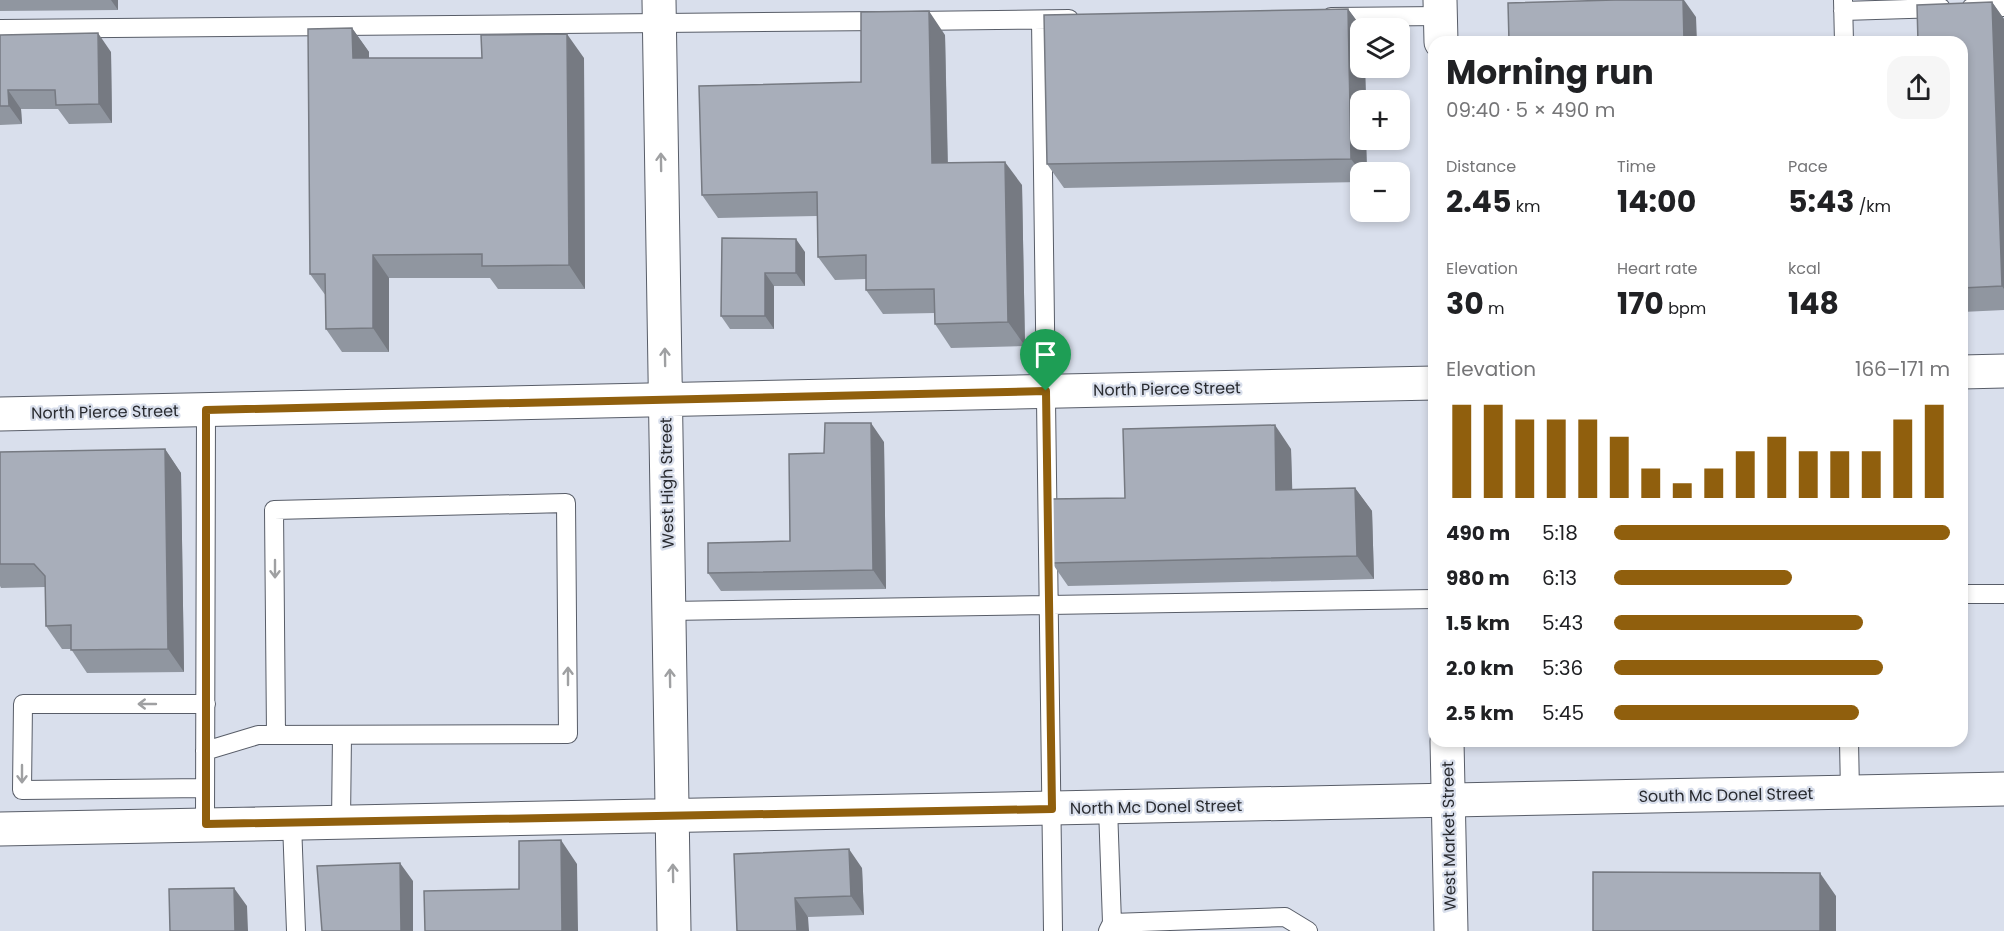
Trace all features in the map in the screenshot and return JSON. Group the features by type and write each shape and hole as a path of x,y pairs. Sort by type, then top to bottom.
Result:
{"street":[{"name":"West High Street","path":"659,12 674,931"},
{"path":"1968,372 2004,371"},
{"name":"North Pierce Street","path":"0,414 1428,383"},
{"name":"West Market Street","path":"1448,747 1451,931"},
{"name":"South Mc Donel Street","path":"1449,801 2004,789"},
{"name":"North Mc Donel Street","path":"0,829 1449,801"}],"lane":[{"path":"1844,36 1843,5 2004,7"},
{"path":"0,29 659,12 1088,19"},
{"path":"1311,17 1440,19"},
{"path":"1041,20 1053,931"},
{"path":"206,410 206,824"},
{"path":"205,751 258,735 276,735 342,735 568,734 566,503 274,510 276,735"},
{"path":"1968,594 2004,594"},
{"path":"669,611 1428,599"},
{"path":"205,788 22,790 23,704 206,704"},
{"path":"341,822 342,735"},
{"path":"1850,747 1850,792"},
{"path":"1108,807 1110,927 1285,917 1308,931"},
{"path":"292,823 296,931"}],"building":[{"path":"1683,0 1684,36 1509,36 1508,3"},
{"path":"1992,2 2002,286 1968,288 1968,36 1918,36 1917,5"},
{"path":"1348,9 1351,159 1047,164 1044,15"},
{"path":"929,11 932,163 1005,162 1008,322 935,324 934,289 866,290 866,255 818,257 817,192 702,195 699,86 861,82 861,12"},
{"path":"352,28 353,58 482,58 481,35 567,34 569,265 482,266 482,254 373,255 373,328 326,329 325,274 310,274 308,29"},
{"path":"98,33 99,104 56,105 55,90 8,90 9,106 0,106 0,35"},
{"path":"722,238 796,239 796,273 765,273 765,316 721,316"},
{"path":"825,423 871,423 873,570 708,573 708,543 790,541 789,454 824,453"},
{"path":"1275,425 1276,490 1355,488 1357,556 1052,563 1050,499 1125,498 1123,429"},
{"path":"165,449 168,649 71,650 71,625 46,626 45,576 34,564 0,564 0,452"},
{"path":"561,840 562,931 425,931 424,891 519,889 519,841"},
{"path":"849,849 851,896 795,898 797,931 737,931 734,854"},
{"path":"400,863 401,931 322,931 317,866"},
{"path":"1593,872 1820,873 1820,931 1593,931"},
{"path":"234,888 235,931 170,931 169,889"}],"route":[{"path":"1046,391 1052,809 206,824 206,410 1046,391"}]}
